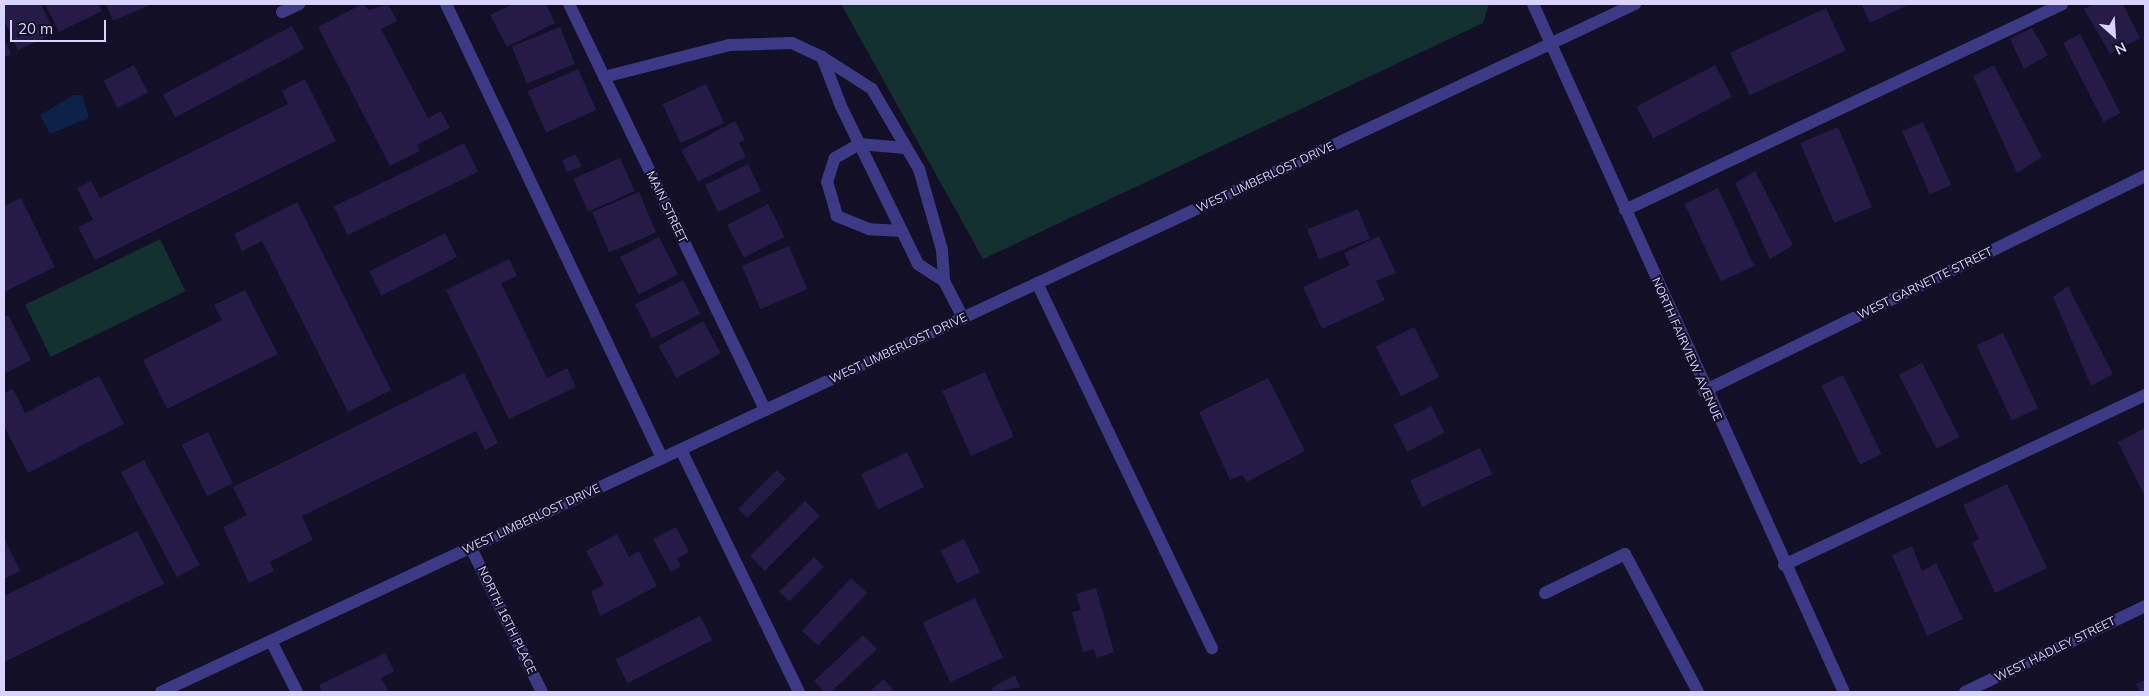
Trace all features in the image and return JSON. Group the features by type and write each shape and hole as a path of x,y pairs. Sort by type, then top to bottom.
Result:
{"street":[{"path":"282,12 298,4"},
{"path":"446,4 662,458"},
{"name":"MAIN STREET","path":"569,4 765,410"},
{"name":"NORTH FAIRVIEW AVENUE","path":"1533,4 1552,43 1704,391 1844,692"},
{"name":"WEST LIMBERLOST DRIVE","path":"161,692 1635,4"},
{"path":"1625,210 2062,4"},
{"path":"604,77 730,45 792,43 822,57 872,89 906,148 929,196 944,280 963,318"},
{"path":"822,57 859,144 918,264 944,280"},
{"path":"902,231 869,229 837,216 826,182 835,158 859,144 906,148"},
{"name":"WEST GARNETTE STREET","path":"1704,391 2145,176"},
{"path":"1037,283 1212,648"},
{"path":"1784,565 2145,395"},
{"path":"681,450 799,692"},
{"name":"NORTH 16TH PLACE","path":"471,548 542,692"},
{"path":"1546,593 1625,554 1698,692"},
{"name":"WEST HADLEY STREET","path":"1965,692 2145,606"},
{"path":"271,641 297,692"}],"green space":[{"path":"841,4 1489,4 1483,23 983,259"},
{"path":"160,239 185,291 51,357 25,305"}],"water":[{"path":"74,95 82,95 89,118 50,134 40,115"}],"building":[{"path":"4,4 41,4 55,33 18,50 4,20"},
{"path":"45,4 98,4 102,11 59,32"},
{"path":"106,4 152,4 113,21"},
{"path":"362,4 369,10 388,4 397,21 381,29 428,118 441,111 450,128 417,145 420,151 390,166 318,27"},
{"path":"513,4 546,4 555,23 507,47 490,15"},
{"path":"1861,4 1910,4 1870,23"},
{"path":"2094,4 2123,4 2140,38 2110,54 2084,9"},
{"path":"1826,8 1846,51 1750,95 1730,53"},
{"path":"292,26 304,49 175,117 163,95"},
{"path":"560,27 575,64 527,84 512,46"},
{"path":"2032,28 2048,55 2024,69 2010,39"},
{"path":"2080,34 2120,113 2103,122 2063,43"},
{"path":"4,38 11,55 4,57"},
{"path":"134,65 148,93 118,108 104,80"},
{"path":"1715,65 1732,97 1653,139 1636,107"},
{"path":"1994,65 2042,157 2017,173 1973,76"},
{"path":"578,69 596,110 546,132 528,91"},
{"path":"305,79 336,141 95,260 78,227 93,220 77,188 91,181 100,198 288,104 282,91"},
{"path":"706,84 724,123 681,143 662,104"},
{"path":"735,121 745,140 739,143 746,157 698,182 681,150"},
{"path":"1923,122 1951,185 1930,194 1902,131"},
{"path":"1838,127 1872,207 1834,223 1800,143"},
{"path":"464,143 478,172 348,235 334,207"},
{"path":"575,154 582,166 567,172 562,161"},
{"path":"620,158 635,191 588,212 573,179"},
{"path":"748,164 761,191 718,212 705,185"},
{"path":"1755,171 1793,245 1770,259 1735,183"},
{"path":"1718,188 1754,266 1721,282 1684,204"},
{"path":"639,192 656,233 609,252 592,212"},
{"path":"21,198 55,267 4,292 4,206"},
{"path":"297,202 391,390 348,412 262,241 242,251 234,234"},
{"path":"768,204 785,237 744,258 727,225"},
{"path":"1358,209 1370,239 1319,259 1307,230"},
{"path":"445,233 457,257 382,296 369,272"},
{"path":"1379,236 1396,273 1376,281 1385,300 1322,329 1303,287 1350,265 1344,253"},
{"path":"659,237 678,274 639,294 620,257"},
{"path":"789,246 807,289 760,309 742,266"},
{"path":"509,259 517,276 501,283 547,378 567,368 576,387 509,419 446,290"},
{"path":"683,280 700,314 652,338 635,305"},
{"path":"2068,286 2113,374 2091,386 2053,297"},
{"path":"245,290 278,354 167,409 143,360 222,320 214,305"},
{"path":"8,315 31,360 4,374 4,317"},
{"path":"703,321 721,353 676,378 658,346"},
{"path":"1414,327 1439,377 1401,396 1376,347"},
{"path":"2003,333 2038,408 2012,420 1977,345"},
{"path":"1922,363 1960,437 1937,449 1899,375"},
{"path":"985,372 1014,437 971,456 942,391"},
{"path":"464,373 498,443 485,450 476,431 302,516 313,540 270,562 274,571 249,583 223,527 247,515 233,487"},
{"path":"1843,375 1882,454 1860,465 1821,386"},
{"path":"99,376 124,424 28,473 4,426 4,393 13,389 25,413"},
{"path":"1268,378 1305,451 1247,482 1242,475 1230,480 1199,412"},
{"path":"1431,406 1445,433 1407,452 1394,425"},
{"path":"2145,428 2145,496 2118,442"},
{"path":"208,432 233,483 207,496 182,445"},
{"path":"1480,448 1492,474 1422,507 1410,481"},
{"path":"907,452 924,487 878,509 861,474"},
{"path":"144,460 200,565 177,577 121,472"},
{"path":"777,470 786,479 747,518 738,509"},
{"path":"2007,484 2047,568 1995,593 1972,543 1979,539 1963,505"},
{"path":"805,501 820,516 765,571 750,556"},
{"path":"676,527 689,552 677,559 681,566 671,572 653,539"},
{"path":"137,531 164,584 4,662 4,596"},
{"path":"617,534 629,557 639,551 657,586 600,616 591,591 604,585 586,551"},
{"path":"4,538 20,571 4,579"},
{"path":"964,539 980,572 957,584 941,550"},
{"path":"1912,546 1922,571 1936,563 1963,619 1927,636 1892,555"},
{"path":"814,557 824,567 789,602 779,592"},
{"path":"851,578 867,593 818,646 802,631"},
{"path":"1096,588 1114,652 1097,658 1094,649 1083,652 1072,612 1081,610 1076,594"},
{"path":"975,598 1003,658 950,682 922,623"},
{"path":"700,616 712,640 628,683 615,659"},
{"path":"863,635 877,649 831,692 824,692 814,681"},
{"path":"385,653 394,671 381,678 389,692 322,692 319,685"},
{"path":"1015,675 1020,687 994,692 991,688"},
{"path":"884,679 894,692 869,692"},
{"path":"2145,680 2145,692 2140,692 2136,684"}]}
